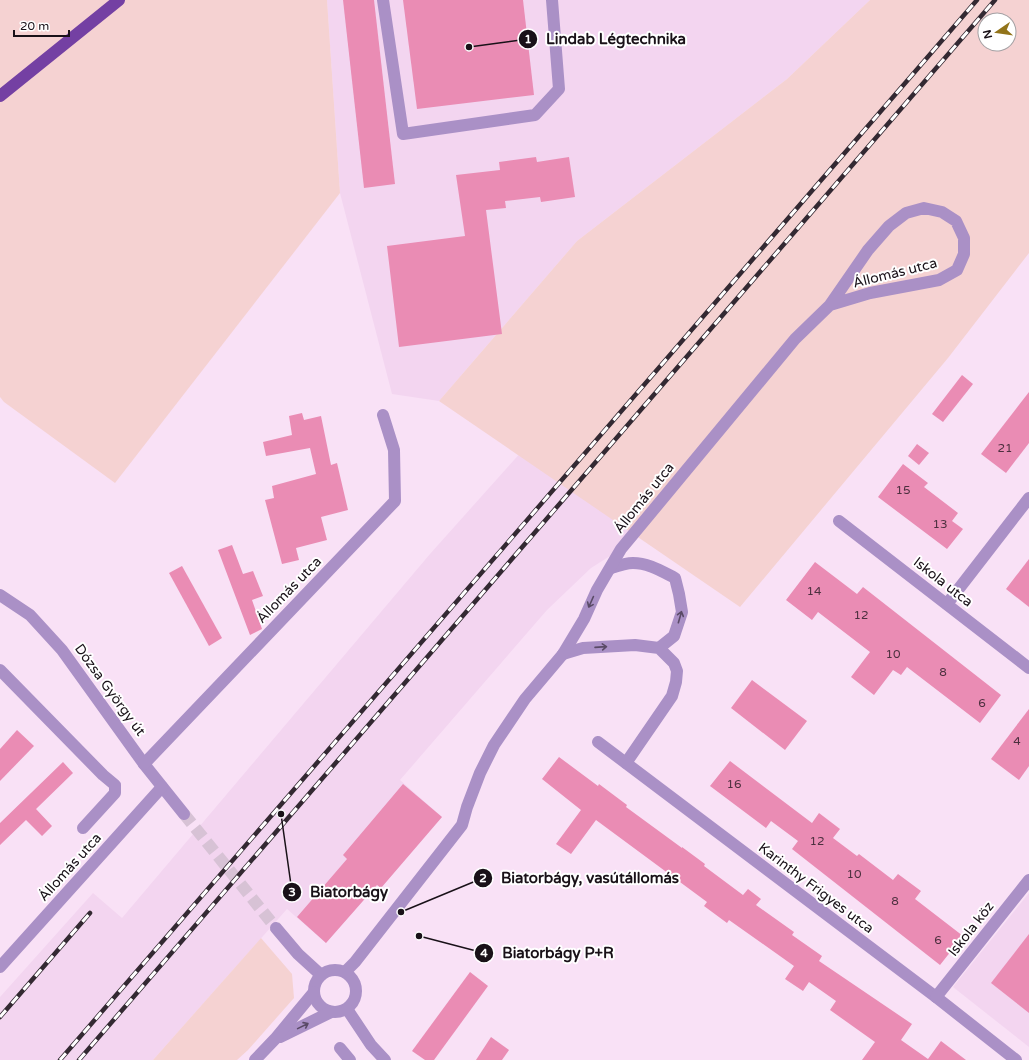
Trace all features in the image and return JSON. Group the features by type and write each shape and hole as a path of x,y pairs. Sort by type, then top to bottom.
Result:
{"main road":[{"path":"0,96 119,0"}],"street":[{"path":"383,0 404,134 535,115 559,89 552,0"},
{"name":"Állomás utca","path":"345,972 355,962 462,825 469,800 494,745 525,699 563,654 584,619 597,590 621,550 795,339 830,305 868,250 889,226 906,213 924,208 942,212 956,221 964,238 964,254 957,270 939,280 870,293 830,305"},
{"name":"Állomás utca","path":"144,764 395,501 394,450 382,415"},
{"path":"947,604 1029,498"},
{"name":"Iskola utca","path":"839,521 1029,668"},
{"path":"611,568 632,563 646,564 674,578 679,594 682,612 674,636 659,648"},
{"name":"Dózsa György út","path":"0,595 30,615 62,650 144,764 184,814"},
{"path":"563,654 583,648 635,645 659,648 674,663 677,671 672,696 626,763"},
{"path":"0,670 103,775 115,785 115,793 83,828"},
{"name":"Karinthy Frigyes utca","path":"598,742 936,997 1016,1060"},
{"name":"Állomás utca","path":"0,967 162,787"},
{"name":"Iskola köz","path":"936,997 1029,880"},
{"path":"276,928 298,954 321,976"},
{"path":"275,1039 331,1012 343,1011 347,1009 354,1001 357,990 353,980 345,972 337,970 328,971 321,976 316,983 314,992 316,1001 321,1007 331,1012"},
{"path":"255,1060 275,1039 314,992"},
{"path":"347,1009 371,1045 385,1060"},
{"path":"340,1048 350,1060"}],"shaded area":[{"path":"0,0 327,0 340,193 115,483 4,402 0,397"},
{"path":"327,0 870,0 787,79 577,241 439,401 392,394 340,193"},
{"path":"870,0 1029,0 1029,253 948,358 740,607 439,401 577,241 787,79"},
{"path":"1029,0 1017,12 997,12"},
{"path":"977,20 977,52 979,52 621,549 591,568 547,610 400,780 442,817 381,888 377,885 326,943 287,909 153,1060 0,1060 0,997 93,893 122,918 430,554 606,357 926,39"},
{"path":"1029,893 1029,1047 953,987"},
{"path":"261,938 292,974 294,998 248,1050 237,1060 153,1060"}],"building":[{"path":"343,0 374,0 395,184 364,188"},
{"path":"403,0 523,0 534,95 417,109"},
{"path":"536,157 537,162 569,157 575,197 541,202 540,197 505,201 506,208 486,210 502,334 399,347 387,246 465,236 456,175 500,170 499,162"},
{"path":"962,375 973,384 943,422 932,414"},
{"path":"1029,392 1029,443 1006,473 981,454"},
{"path":"302,413 304,420 321,416 331,465 337,463 348,510 321,517 327,540 296,548 299,560 282,564 265,500 274,498 272,486 316,474 310,448 266,456 263,442 292,435 289,416"},
{"path":"917,444 929,453 919,465 908,456"},
{"path":"903,464 928,483 924,487 958,513 952,521 963,529 947,549 878,497"},
{"path":"232,545 243,574 253,571 263,596 252,600 262,629 250,635 218,550"},
{"path":"1029,559 1029,607 1006,589"},
{"path":"815,562 857,594 863,587 1001,695 980,723 907,667 901,675 893,670 874,695 851,677 870,652 818,612 812,620 786,600"},
{"path":"182,566 222,638 209,646 169,573"},
{"path":"752,680 807,721 785,750 731,708"},
{"path":"1029,709 1029,766 1019,780 991,759"},
{"path":"17,730 34,746 0,781 0,749"},
{"path":"559,757 598,786 599,784 627,805 626,807 705,864 704,866 743,895 748,889 761,899 756,905 794,932 792,935 822,956 819,961 912,1024 901,1040 928,1059 941,1041 966,1060 862,1060 875,1042 830,1010 836,1001 809,982 803,991 785,979 794,966 729,920 727,923 704,906 707,902 596,820 571,854 556,844 581,810 542,779"},
{"path":"730,761 812,823 819,813 840,829 833,838 857,856 859,854 893,880 898,874 921,891 915,899 963,936 940,965 792,849 798,841 771,821 766,828 710,786"},
{"path":"63,762 73,773 36,809 52,826 42,836 26,820 0,845 0,823"},
{"path":"403,784 442,817 381,888 377,885 326,943 297,917 347,859 343,855"},
{"path":"1029,934 1029,1013 991,983"},
{"path":"470,972 488,986 434,1060 425,1060 412,1051"},
{"path":"491,1037 509,1050 502,1060 476,1060"}],"tunnel":[{"path":"184,814 276,928"}],"railway":[{"path":"60,1060 977,0"},
{"path":"79,1060 995,0"},
{"path":"0,1017 90,913"}],"place":[{"name":"Lindab Légtechnika","path":"469,47"},
{"name":"Biatorbágy","path":"281,814"},
{"name":"Biatorbágy, vasútállomás","path":"401,912"},
{"name":"Biatorbágy P+R","path":"419,936"}]}
